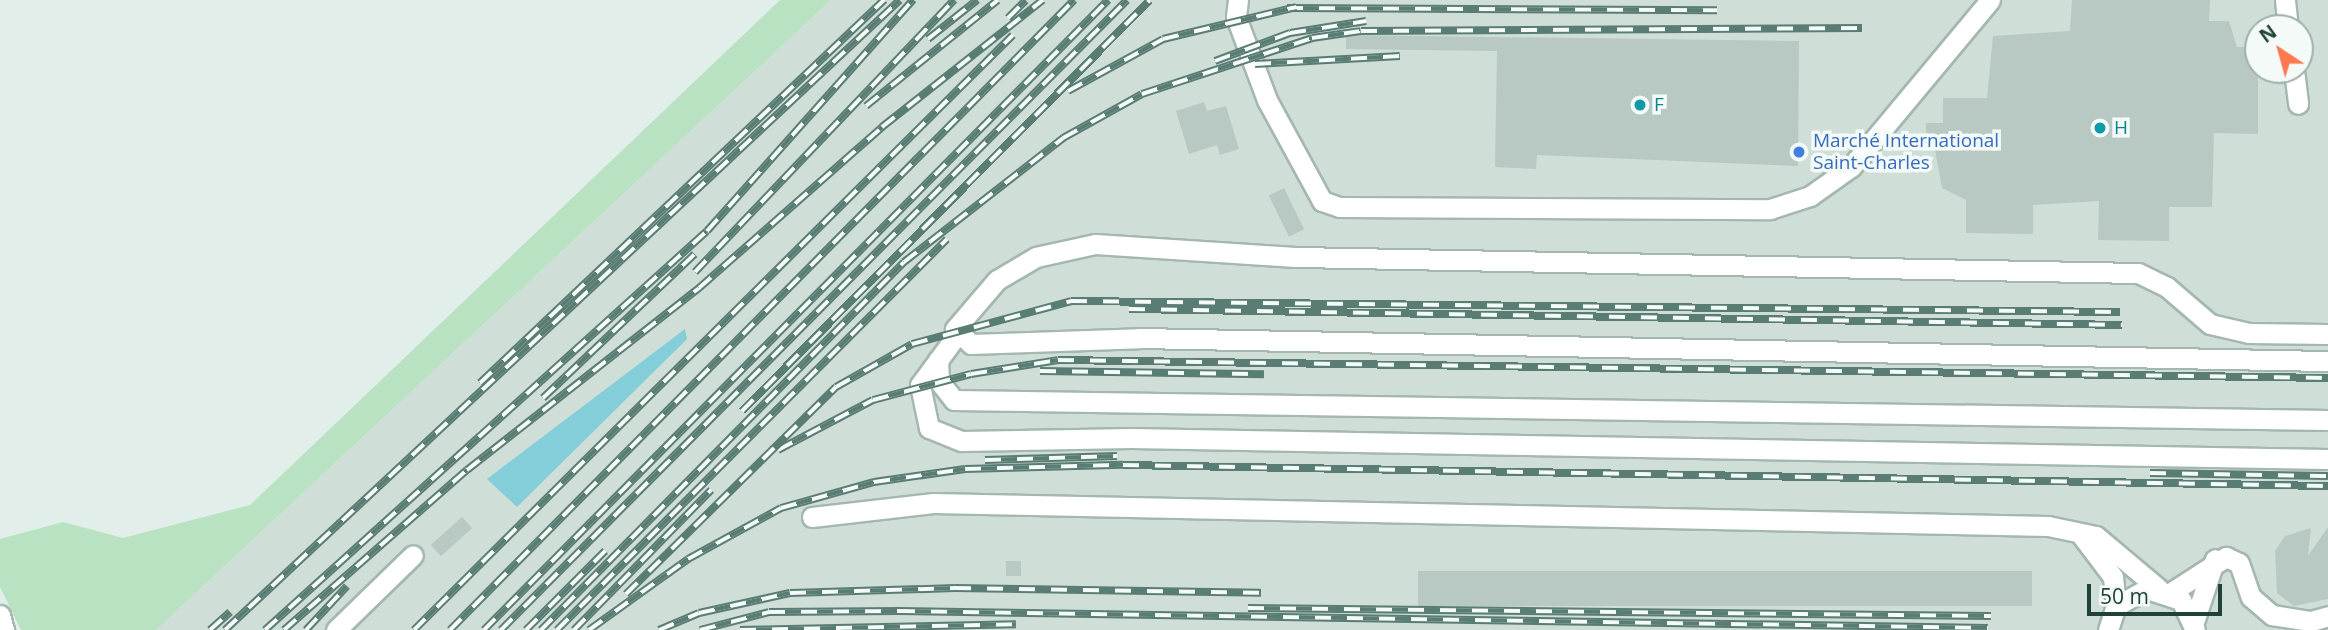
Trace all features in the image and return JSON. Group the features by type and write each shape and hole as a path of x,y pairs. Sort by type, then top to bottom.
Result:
{"street":[{"path":"1238,0 1236,17 1267,100 1322,201 1339,207 1742,209 1770,209 1810,196 1851,167 1990,0"},
{"path":"2296,84 2298,104"},
{"path":"2328,334 2249,333 2210,324 2167,287 2138,273 1295,257 1095,244 1036,257 997,280 970,305 956,336 920,385 922,408 929,428 962,441 1159,439 2328,459"},
{"path":"956,336 971,344 1139,338 2328,361"},
{"path":"939,360 939,381 954,400 2328,420"},
{"path":"811,517 933,503 2048,526 2096,536 2165,591 2195,626"},
{"path":"2078,533 2113,577 2108,621"},
{"path":"336,630 413,555"},
{"path":"2108,621 2136,592 2165,591 2215,559 2239,563 2251,597 2272,615 2328,617"},
{"path":"2195,626 2215,559"},
{"path":"0,615 4,630"}],"shaded area":[{"path":"831,0 2328,0 2328,630 156,630"}],"green space":[{"path":"780,0 831,0 156,630 21,630 0,587 0,539 63,522 123,538 250,505"}],"water":[{"path":"685,329 687,339 517,507 487,479"}],"building":[{"name":"H","path":"2072,0 2210,0 2209,21 2229,21 2237,47 2244,47 2244,84 2258,84 2258,134 2214,133 2212,207 2169,207 2169,241 2098,240 2099,201 2033,205 2033,234 1966,233 1966,200 1942,188 1935,150 1926,150 1926,123 1943,123 1943,98 1987,98 1993,36 2070,31"},
{"name":"F","path":"1346,35 1799,41 1798,166 1537,155 1536,169 1495,167 1497,51 1346,49"},
{"path":"1204,102 1207,111 1226,106 1239,149 1220,155 1217,145 1189,154 1176,111"},
{"path":"1284,188 1304,229 1289,237 1269,195"},
{"path":"462,517 472,528 441,556 431,545"},
{"path":"2328,527 2328,599 2294,606 2277,593 2275,551 2285,536 2311,528 2308,556"},
{"path":"1006,561 1021,561 1021,576 1006,576"},
{"path":"1418,571 2032,571 2032,606 1418,606"}],"railway":[{"path":"480,383 884,0"},
{"path":"225,630 900,0"},
{"path":"265,630 707,231 913,0"},
{"path":"695,272 954,0"},
{"path":"928,39 977,0"},
{"path":"866,106 998,0"},
{"path":"1008,18 1026,0"},
{"path":"284,630 467,470 699,288 882,127 1043,0"},
{"path":"450,630 1074,0"},
{"path":"484,630 1108,0"},
{"path":"501,630 1127,0"},
{"path":"742,411 1150,0"},
{"path":"1068,91 1163,39 1296,7"},
{"path":"1287,8 1717,10"},
{"path":"1215,61 1290,33 1366,21"},
{"path":"541,630 904,262 1063,138 1142,94 1312,38 1361,31 1862,28"},
{"path":"414,630 1013,35"},
{"path":"1255,64 1400,56"},
{"path":"557,630 947,239"},
{"path":"543,398 695,254"},
{"path":"626,594 836,387 912,344 1071,301 2120,312"},
{"path":"1129,309 2122,325"},
{"path":"778,450 873,400 971,374 1058,360 2328,378"},
{"path":"1040,371 1264,374"},
{"path":"985,460 1117,456"},
{"path":"589,630 688,559 781,508 874,482 965,469 1123,465 2328,486"},
{"path":"2150,473 2328,476"},
{"path":"574,630 711,490"},
{"path":"526,630 605,551"},
{"path":"306,630 347,586"},
{"path":"659,630 699,613 790,593 955,588 1261,593"},
{"path":"1248,608 1991,616"},
{"path":"700,630 769,612 899,611 1988,628"},
{"path":"210,630 230,612"},
{"path":"740,630 1016,624"}],"place":[{"name":"F","path":"1640,105"},
{"name":"H","path":"2100,128"},
{"name":"Marché International Saint-Charles","path":"1799,152"}]}
